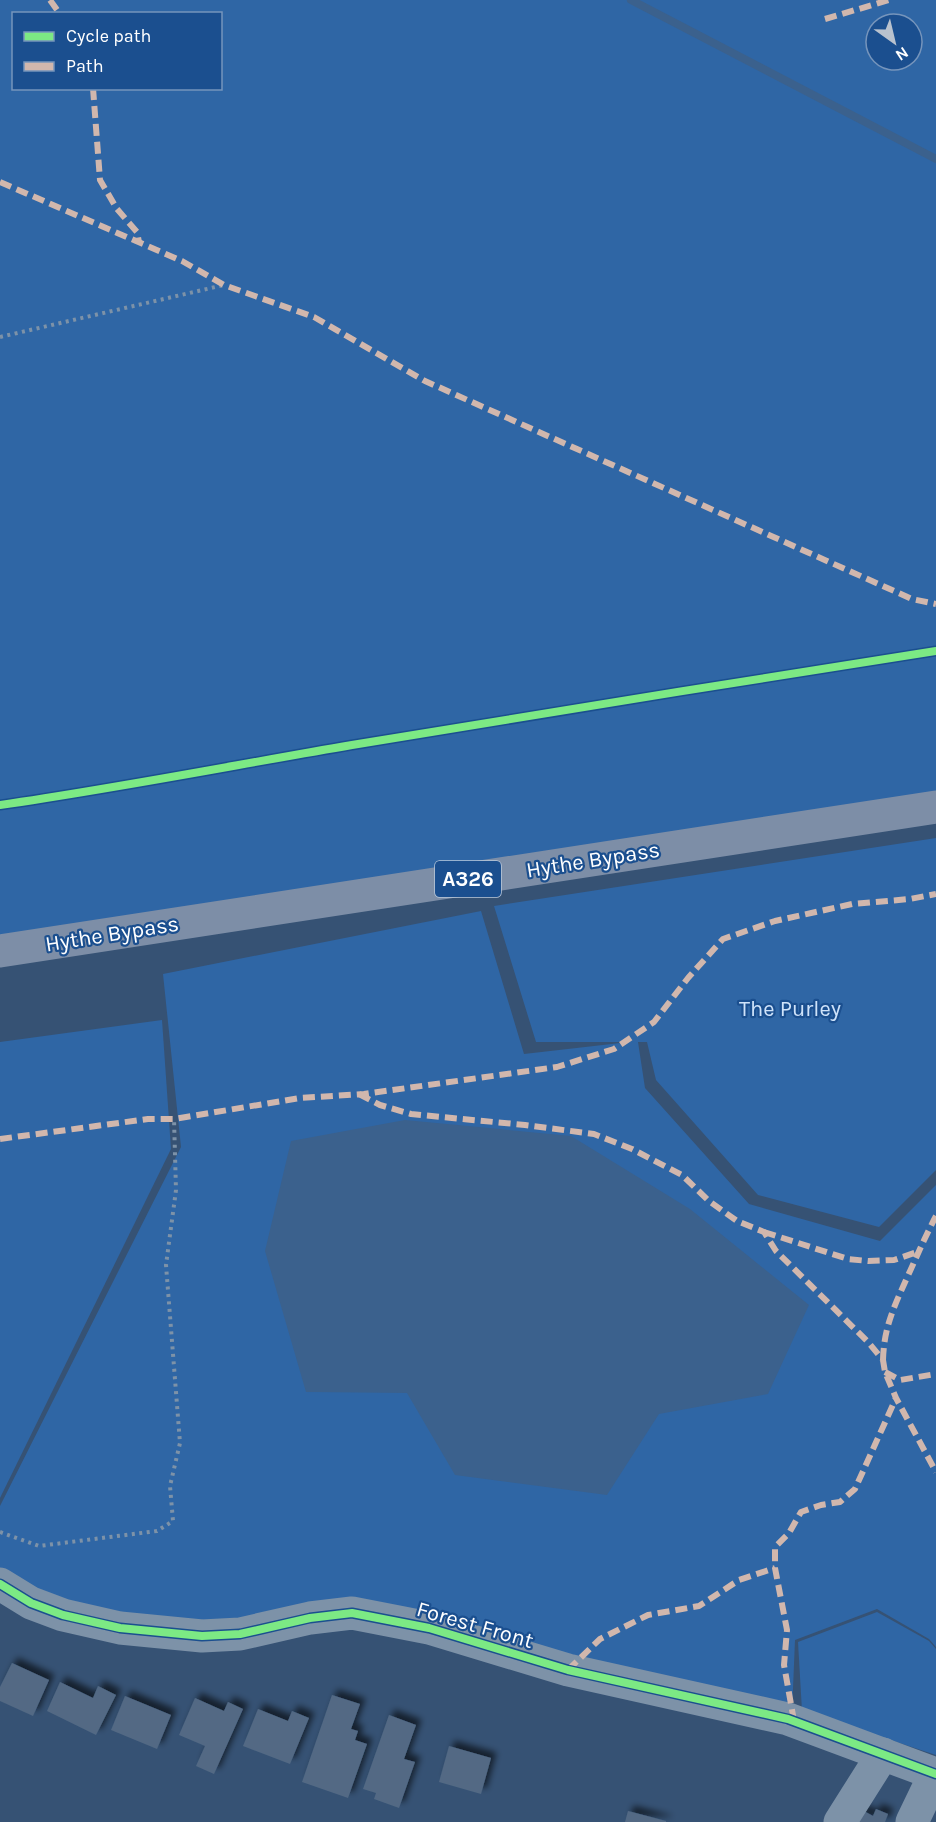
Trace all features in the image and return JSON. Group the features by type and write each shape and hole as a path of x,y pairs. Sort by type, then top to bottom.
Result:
{"main road":[{"name":"Hythe Bypass","path":"0,951 936,807"}],"street":[{"name":"Forest Front","path":"0,1584 31,1603 63,1616 120,1628 202,1636 240,1634 310,1618 352,1613 429,1628 568,1670 788,1719 936,1774"},
{"path":"840,1822 883,1754"},
{"path":"912,1822 936,1774"}],"path":[{"path":"0,337 224,285"},
{"path":"0,1532 39,1546 158,1531 173,1521 170,1486 180,1443 166,1265 176,1190 174,1119"}],"green space":[{"path":"0,0 936,0 936,797 0,939"},
{"name":"The Purley","path":"936,838 936,1170 879,1227 758,1195 656,1080 647,1042 638,1042 645,1088 749,1204 880,1241 936,1185 936,1647 929,1639 877,1609 795,1640 792,1713 342,1601 234,1627 117,1617 36,1595 0,1574 0,1506 181,1147 163,974 481,911 524,1054 629,1042 536,1042 494,906"},
{"path":"162,1020 171,1149 0,1498 0,1042"},
{"path":"877,1612 929,1641 936,1649 936,1755 802,1711 798,1642"}],"shaded area":[{"path":"405,1120 571,1136 690,1209 809,1305 768,1394 659,1414 607,1495 455,1475 407,1393 306,1392 265,1251 291,1141"}],"building":[{"path":"12,1663 49,1680 33,1716 0,1701 0,1687"},
{"path":"60,1682 93,1698 98,1686 116,1695 96,1735 47,1711"},
{"path":"332,1695 360,1704 351,1729 358,1731 355,1740 367,1744 348,1798 302,1782"},
{"path":"125,1696 171,1715 157,1749 111,1730"},
{"path":"195,1698 224,1711 228,1702 243,1709 214,1774 196,1766 205,1746 179,1735"},
{"path":"258,1709 288,1721 292,1711 309,1718 290,1764 243,1746"},
{"path":"389,1715 416,1725 404,1759 415,1762 399,1808 374,1799 376,1793 363,1789"},
{"path":"449,1746 491,1758 481,1794 439,1782"},
{"path":"876,1809 888,1814 885,1822 856,1822 862,1810 873,1816"},
{"path":"628,1811 666,1821 666,1822 625,1822"}],"waterway":[{"path":"631,0 936,159"}],"marked path":[{"path":"50,0 59,12"},
{"path":"825,19 889,0"},
{"path":"93,90 100,180 117,209 137,232 139,242"},
{"path":"0,182 182,261 224,285 314,317 425,381 912,599 936,604"},
{"path":"0,1139 148,1119 174,1119 300,1098 364,1094 557,1067 614,1049 654,1022 688,978 723,939 775,921 852,904 910,899 936,894"},
{"path":"359,1094 380,1105 411,1114 594,1134 632,1149 682,1175 709,1201 737,1221 764,1232 776,1251 868,1342 883,1360 885,1372 896,1398 936,1472"},
{"path":"883,1360 885,1338 893,1310 936,1216"},
{"path":"764,1232 848,1259 894,1260 917,1252"},
{"path":"885,1372 900,1380 936,1374"},
{"path":"794,1721 784,1665 787,1630 775,1568 775,1547 789,1533 801,1512 821,1505 840,1502 855,1489 896,1398"},
{"path":"568,1670 600,1639 648,1615 699,1606 739,1580 775,1568"}],"cycle path":[{"path":"0,805 425,733 936,651"},
{"path":"0,1584 31,1603 63,1615 120,1628 202,1636 240,1634 310,1618 352,1613 429,1628 568,1670 788,1719 936,1774"}]}
